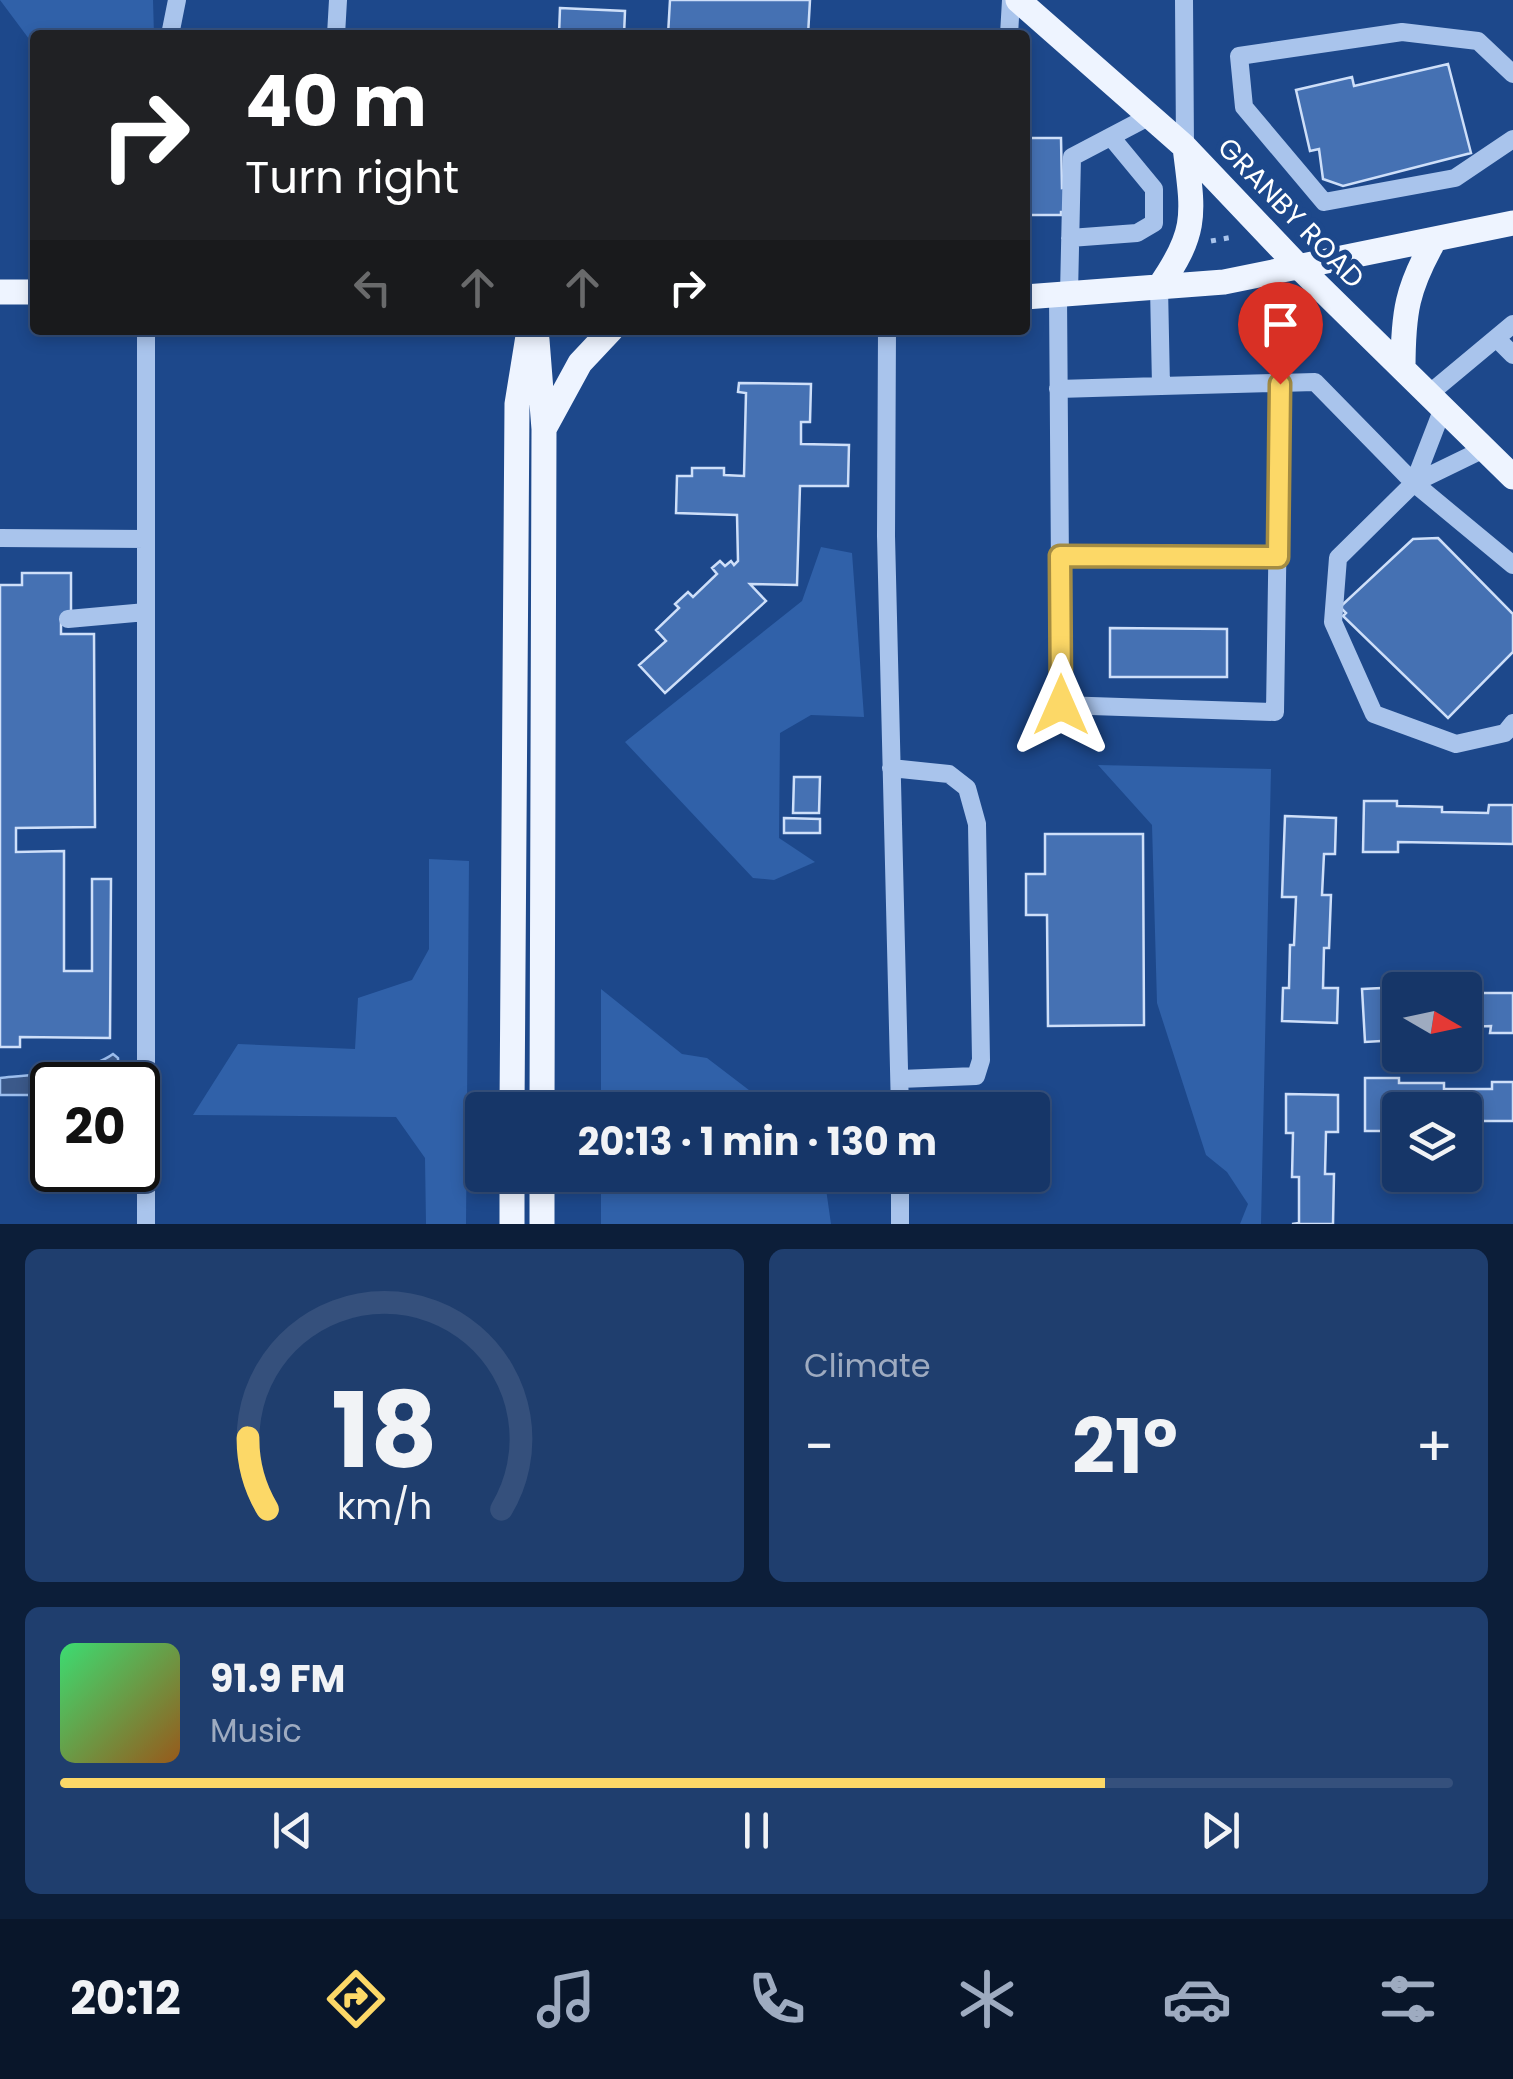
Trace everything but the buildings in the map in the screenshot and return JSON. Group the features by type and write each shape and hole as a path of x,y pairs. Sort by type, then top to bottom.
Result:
{"main road":[{"name":"GRANBY ROAD","path":"1014,0 1185,147 1299,267 1513,477"},
{"path":"1159,287 1190,234 1193,211 1185,147"},
{"path":"1030,297 1224,282 1513,222"},
{"path":"1403,369 1402,324 1413,278 1435,240"},
{"path":"0,292 30,292"},
{"path":"512,1092 517,404 528,335"},
{"path":"537,335 544,429 542,1092"},
{"path":"544,429 580,362 606,335"},
{"path":"512,1192 512,1224"},
{"path":"542,1192 542,1224"}],"street":[{"path":"171,30 177,0"},
{"path":"336,30 338,0"},
{"path":"1010,30 1014,0"},
{"path":"1184,0 1185,147"},
{"path":"1513,74 1478,41 1402,32 1240,56 1244,106 1324,202 1455,178 1513,139"},
{"path":"1150,116 1072,157 1058,389 1061,705 1275,712 1280,384"},
{"path":"1070,238 1138,233 1154,223 1154,189 1111,137"},
{"path":"1159,287 1160,386"},
{"path":"1414,483 1436,401 1513,324"},
{"path":"146,335 146,1224"},
{"path":"887,335 886,536 900,1092"},
{"path":"1496,338 1513,355"},
{"path":"1058,389 1315,382 1414,483 1513,564"},
{"path":"1484,449 1414,483 1338,558 1333,622 1374,714 1456,744 1505,733 1513,722"},
{"path":"0,538 146,539"},
{"path":"1060,556 1278,557"},
{"path":"68,620 146,612"},
{"path":"892,768 949,774 967,788 977,824 981,1060 976,1076 900,1079"},
{"path":"900,1192 900,1224"}],"path":[{"path":"1206,242 1233,238"}],"shaded area":[{"path":"0,0 153,0 154,30 30,30 30,40"},
{"path":"821,547 852,553 864,717 811,715 780,733 779,838 815,862 774,880 753,878 625,742 802,601"},
{"path":"1098,765 1271,769 1261,1224 1240,1224 1248,1204 1227,1172 1206,1155 1157,1003 1152,825"},
{"path":"429,859 469,861 466,1224 426,1224 425,1158 396,1117 193,1115 238,1044 355,1049 358,998 412,980 429,949"},
{"path":"601,989 682,1054 707,1058 751,1092 601,1092"},
{"path":"113,1054 118,1062 97,1062"},
{"path":"30,1075 30,1095 0,1095 0,1078"},
{"path":"601,1192 826,1192 831,1224 601,1224"}],"route":[{"path":"1061,705 1060,556 1278,557 1280,384"}]}
